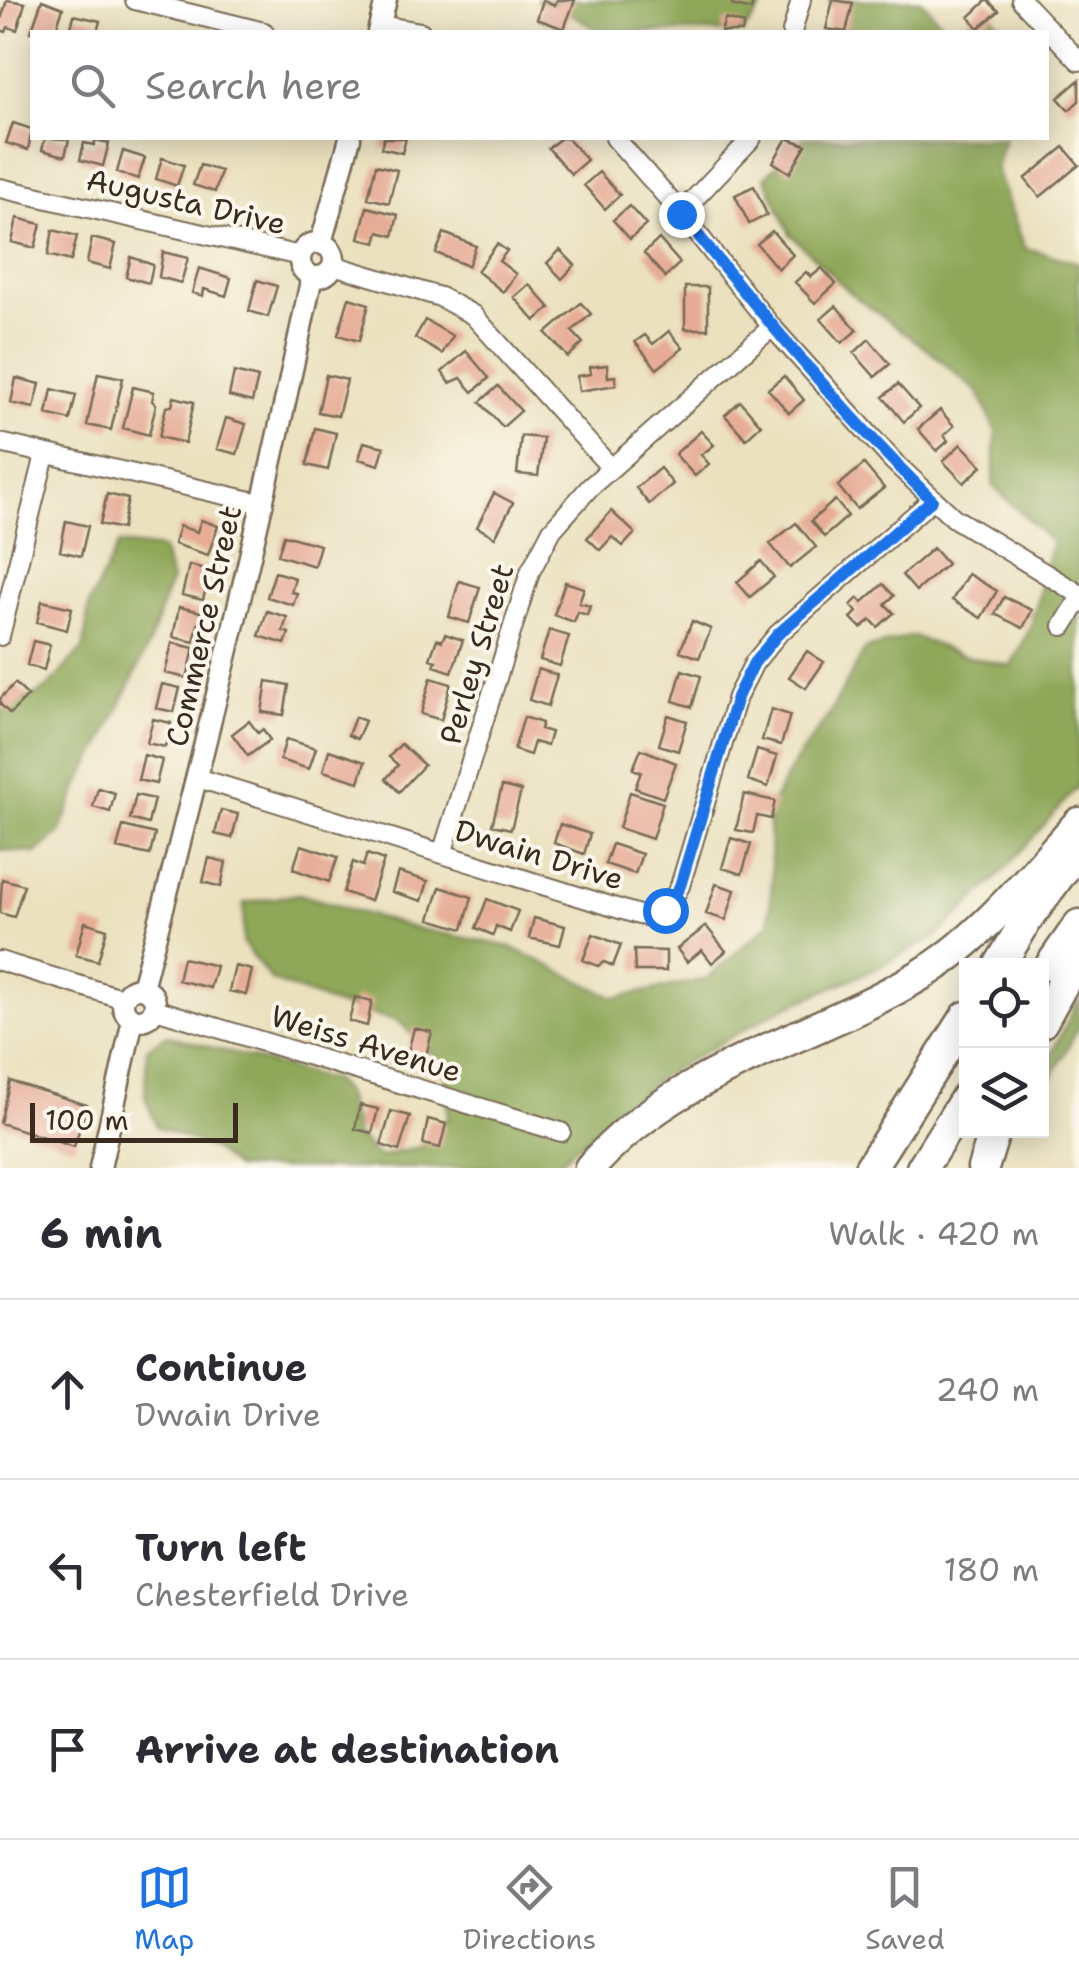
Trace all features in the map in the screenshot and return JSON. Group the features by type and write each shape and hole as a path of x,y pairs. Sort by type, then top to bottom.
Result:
{"highway":[{"path":"590,1168 628,1130 684,1089 710,1074 844,1017 934,966 1003,906 1079,822"},
{"path":"1004,958 1079,848"},
{"path":"1049,970 1079,925"},
{"path":"1049,1009 1079,954"},
{"path":"870,1168 959,1029"},
{"path":"922,1168 959,1109"},
{"path":"984,1168 993,1138"}],"street":[{"path":"135,0 256,30"},
{"path":"379,29 386,0"},
{"path":"793,30 801,0"},
{"path":"1021,0 1079,61"},
{"path":"320,243 349,140"},
{"path":"616,140 772,328 932,500 977,535 1079,597 1063,626"},
{"path":"681,214 750,140"},
{"name":"Augusta Drive","path":"0,188 300,256"},
{"path":"320,243 332,253 333,265 324,275 312,276 302,268 300,256 309,244 320,243"},
{"path":"333,265 440,297 474,315 611,468"},
{"name":"Commerce Street","path":"133,994 198,778 264,504 312,276"},
{"name":"Perley Street","path":"442,854 530,572 552,530 611,468 772,328"},
{"path":"0,443 264,504"},
{"path":"0,636 46,454"},
{"name":"Dwain Drive","path":"198,778 648,917 665,910 680,886 737,697 754,663 778,634 932,500"},
{"path":"0,960 154,998 155,1009 144,1020 133,1019 124,1010 133,994"},
{"name":"Weiss Avenue","path":"155,1009 562,1132"},
{"path":"100,1168 133,1019"}],"green space":[{"path":"536,0 768,0 745,30 597,30 563,8"},
{"path":"829,0 921,0 946,28 993,16 1004,30 849,30"},
{"path":"802,140 1004,140 996,170 1025,248 1079,263 1079,785 1000,875 938,935 875,969 779,1010 660,1077 551,1168 235,1168 213,1149 157,1127 145,1097 147,1048 167,1035 334,1081 346,1095 357,1136 379,1157 420,1147 448,1118 446,1075 429,1050 398,1021 334,1004 271,980 243,943 244,903 299,894 410,927 511,947 615,998 706,979 769,924 772,876 768,810 794,763 829,715 865,649 913,636 964,656 1011,666 1031,626 1052,542 993,486 996,432 979,393 854,296 790,234 765,177"},
{"path":"119,544 162,549 171,579 149,644 80,782 60,833 36,853 0,850 0,712 45,690 84,647 89,604"},
{"path":"1079,998 1079,1027 1049,1082 1049,1059"}],"building":[{"path":"7,0 25,3 17,30 8,27 6,32 0,30 0,23"},
{"path":"42,0 63,8 56,30 32,30"},
{"path":"543,0 555,5 557,0 575,0 564,29 537,19"},
{"path":"733,0 754,0 751,10 732,5"},
{"path":"833,0 853,3 846,30 826,29"},
{"path":"987,0 999,11 979,28 969,17"},
{"path":"74,15 100,21 98,30 70,30"},
{"path":"725,19 744,24 742,30 722,30"},
{"path":"1079,80 1079,101 1069,110 1058,98"},
{"path":"13,123 30,128 28,150 6,143"},
{"path":"44,140 69,140 65,156 42,150"},
{"path":"96,140 109,143 103,166 80,160 84,143 94,145"},
{"path":"383,140 405,140 402,153 381,148"},
{"path":"558,140 569,140 587,160 571,174 548,148"},
{"path":"786,140 806,145 790,173 773,162"},
{"path":"1064,147 1079,165 1040,197 1025,179"},
{"path":"123,151 145,158 138,179 117,172"},
{"path":"162,158 184,165 177,186 156,179"},
{"path":"200,165 221,171 215,192 193,185"},
{"path":"376,165 397,170 389,203 368,198"},
{"path":"599,172 620,195 605,209 584,185"},
{"path":"754,186 767,215 749,224 735,195"},
{"path":"629,206 646,225 630,239 613,220"},
{"path":"367,207 398,215 393,236 379,232 376,243 359,238"},
{"path":"17,218 41,224 35,248 12,242"},
{"path":"53,230 77,236 71,261 48,255"},
{"path":"772,231 793,255 778,269 757,244"},
{"path":"444,233 476,246 468,266 436,253"},
{"path":"92,238 116,244 110,269 87,263"},
{"path":"659,239 680,263 665,277 644,253"},
{"path":"497,244 507,251 499,261 516,274 503,292 477,271"},
{"path":"560,250 575,265 562,279 547,263"},
{"path":"163,252 188,258 181,283 159,277"},
{"path":"131,257 153,265 149,283 126,277"},
{"path":"199,268 231,278 226,296 204,289 203,296 192,293"},
{"path":"822,268 836,284 815,303 795,282 806,272 811,277"},
{"path":"257,280 277,286 268,317 249,311"},
{"path":"529,284 550,308 535,321 514,297"},
{"path":"685,287 708,287 708,329 685,329"},
{"path":"349,298 369,304 359,341 338,335"},
{"path":"581,303 591,314 572,331 583,343 568,357 546,333"},
{"path":"836,306 857,330 842,343 821,319"},
{"path":"425,320 453,336 442,354 415,338"},
{"path":"669,331 683,348 657,369 635,342 645,335 653,344"},
{"path":"869,339 890,364 875,377 854,353"},
{"path":"466,351 489,378 473,392 461,378 450,383 442,372"},
{"path":"607,365 608,377 615,376 616,385 579,391 577,376 591,374 590,367"},
{"path":"234,372 258,378 252,402 229,396"},
{"path":"98,373 123,378 111,430 87,425"},
{"path":"326,375 347,380 338,416 318,412"},
{"path":"784,376 804,400 789,413 768,389"},
{"path":"16,378 40,384 34,408 11,403"},
{"path":"898,384 919,408 904,422 883,397"},
{"path":"498,386 521,411 503,427 480,402"},
{"path":"133,387 154,392 152,401 156,404 149,435 123,428"},
{"path":"52,389 76,395 70,420 47,414"},
{"path":"174,397 194,402 185,443 159,437 166,407 172,406"},
{"path":"740,401 761,425 746,439 725,415"},
{"path":"940,410 954,426 944,435 948,441 937,451 918,429"},
{"path":"226,418 246,424 237,454 217,449"},
{"path":"315,428 336,433 328,470 307,465"},
{"path":"701,431 714,445 701,455 709,464 695,476 675,454"},
{"path":"521,436 543,438 538,476 517,474"},
{"path":"364,442 384,447 379,465 359,459"},
{"path":"961,444 982,466 964,483 943,461"},
{"path":"864,464 884,488 857,509 838,486"},
{"path":"660,468 673,484 649,504 636,488"},
{"path":"494,493 513,503 495,537 477,527"},
{"path":"107,494 128,499 122,529 100,524"},
{"path":"835,500 848,516 824,537 811,521"},
{"path":"611,511 635,533 623,546 612,537 600,550 587,538"},
{"path":"201,520 218,526 208,555 174,544 179,526 197,532"},
{"path":"66,521 88,526 81,556 60,551"},
{"path":"796,523 816,547 790,568 770,544"},
{"path":"284,535 320,545 314,566 278,555"},
{"path":"933,548 947,564 916,591 902,575"},
{"path":"761,561 774,577 750,597 737,582"},
{"path":"189,565 210,570 203,600 182,595"},
{"path":"275,572 295,578 291,592 297,593 293,605 267,597"},
{"path":"968,574 997,591 981,618 952,600"},
{"path":"459,581 480,587 469,623 449,617"},
{"path":"565,582 584,588 579,603 590,606 587,615 578,612 574,622 554,615"},
{"path":"883,584 894,596 885,604 894,613 878,627 871,620 861,628 851,618 857,612 851,605 858,598 862,603"},
{"path":"1004,597 1032,610 1023,628 995,614"},
{"path":"42,601 72,608 67,630 37,622"},
{"path":"179,607 201,612 194,642 173,637"},
{"path":"267,611 287,617 283,631 289,633 285,644 259,636"},
{"path":"692,621 711,629 699,658 680,651"},
{"path":"549,630 569,636 560,666 540,660"},
{"path":"445,634 463,640 452,672 434,666 436,661 430,659 437,639 442,641"},
{"path":"33,641 50,645 44,670 27,665"},
{"path":"172,643 194,648 187,678 165,673"},
{"path":"807,651 824,662 806,688 789,677"},
{"path":"538,669 557,675 548,706 529,700"},
{"path":"682,670 701,676 692,707 673,701"},
{"path":"431,678 451,684 441,720 421,714"},
{"path":"267,681 289,685 284,715 262,712"},
{"path":"15,683 28,696 10,714 0,699"},
{"path":"162,684 180,688 174,712 156,708"},
{"path":"771,709 790,715 781,745 762,740"},
{"path":"668,715 687,721 678,751 659,745"},
{"path":"355,717 365,721 357,739 348,735"},
{"path":"524,717 542,723 540,729 551,732 547,746 534,742 530,755 514,750"},
{"path":"153,719 171,723 165,747 147,743"},
{"path":"249,721 258,733 263,729 270,740 248,756 232,734"},
{"path":"286,739 316,748 309,769 280,760"},
{"path":"401,744 424,765 399,792 386,779 398,765 389,757"},
{"path":"641,749 676,763 663,798 635,788 641,772 633,769"},
{"path":"329,750 365,762 359,782 323,771"},
{"path":"757,750 777,756 768,787 748,780"},
{"path":"144,755 162,760 156,784 138,780"},
{"path":"502,786 521,791 511,829 492,825"},
{"path":"98,788 115,793 110,812 93,807"},
{"path":"630,792 663,803 652,839 619,828"},
{"path":"744,794 775,801 771,819 757,816 753,833 736,830"},
{"path":"136,795 154,799 148,824 130,819"},
{"path":"221,810 238,814 232,838 215,834"},
{"path":"560,824 590,834 584,854 554,843"},
{"path":"123,826 155,834 150,855 117,848"},
{"path":"731,838 751,844 742,874 722,868"},
{"path":"612,844 642,854 635,874 605,864"},
{"path":"301,845 338,857 329,882 293,869"},
{"path":"367,854 384,860 370,901 343,892 353,862 363,866"},
{"path":"209,858 226,862 221,887 203,882"},
{"path":"398,872 428,881 422,901 392,892"},
{"path":"2,879 24,885 14,917 0,913"},
{"path":"716,884 735,890 726,920 706,914"},
{"path":"440,887 472,897 463,929 430,919"},
{"path":"487,899 518,911 510,932 496,926 493,935 476,928"},
{"path":"534,918 565,926 560,945 529,938"},
{"path":"85,922 107,929 98,961 76,955"},
{"path":"706,926 726,951 712,963 702,950 687,962 677,949"},
{"path":"593,934 621,945 613,966 583,960"},
{"path":"634,950 666,951 666,971 635,971"},
{"path":"183,958 216,966 210,988 178,980"},
{"path":"235,966 252,970 246,995 229,991"},
{"path":"355,997 372,1001 367,1026 349,1021"},
{"path":"414,1028 432,1032 426,1056 408,1052"},
{"path":"10,1081 87,1105 74,1147 0,1123"},
{"path":"360,1105 378,1109 372,1133 355,1129"},
{"path":"391,1111 410,1116 399,1151 381,1145"},
{"path":"428,1119 446,1124 440,1148 423,1144"}],"route":[{"path":"665,910 680,886 737,697 754,663 778,634 932,500 772,328 681,214"}]}
